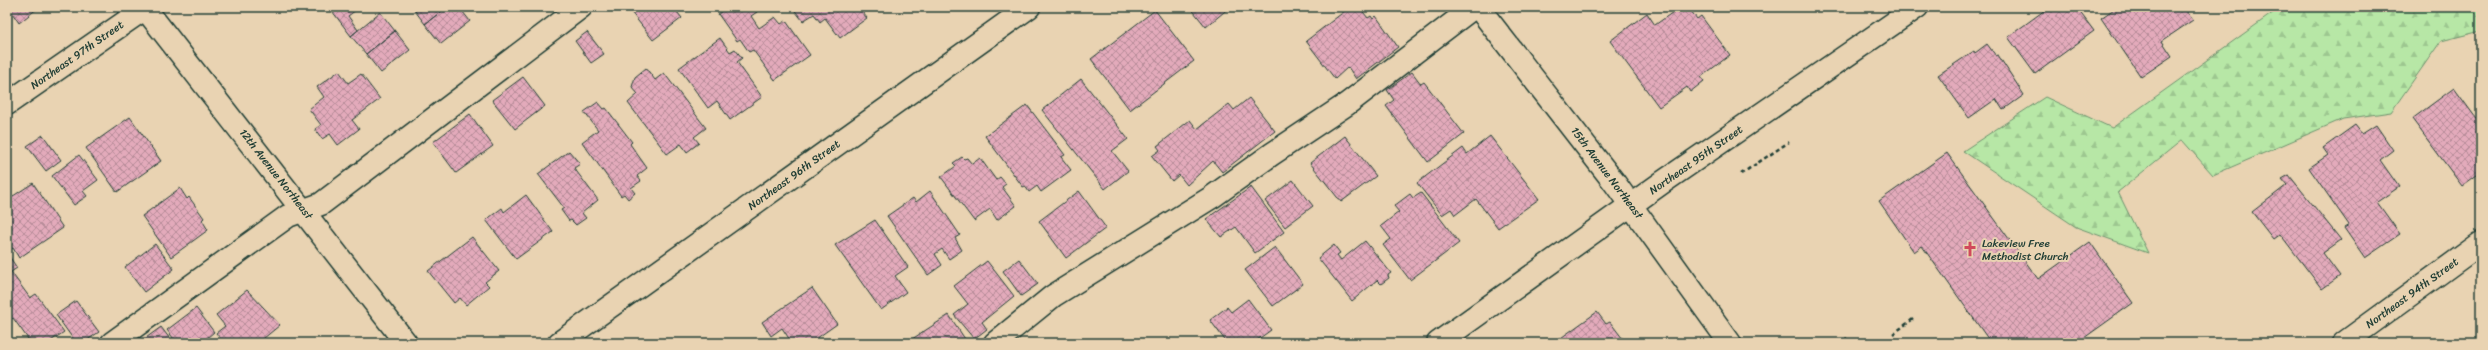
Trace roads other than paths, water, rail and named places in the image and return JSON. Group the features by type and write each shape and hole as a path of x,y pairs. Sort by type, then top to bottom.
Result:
{"street":[{"path":"112,343 288,216 303,209 321,204 581,7"},
{"name":"Northeast 96th Street","path":"559,343 1029,7"},
{"path":"995,343 1053,296 1212,197 1272,154 1347,104 1474,7"},
{"name":"15th Avenue Northeast","path":"1478,7 1631,205 1730,343"},
{"name":"Northeast 95th Street","path":"1438,343 1631,205 1917,7"},
{"name":"12th Avenue Northeast","path":"145,8 406,343"},
{"name":"Northeast 97th Street","path":"7,104 145,8"},
{"name":"Northeast 94th Street","path":"2344,343 2481,243"}],"place":[{"name":"Lakeview Free Methodist Church","path":"1970,249"}]}
